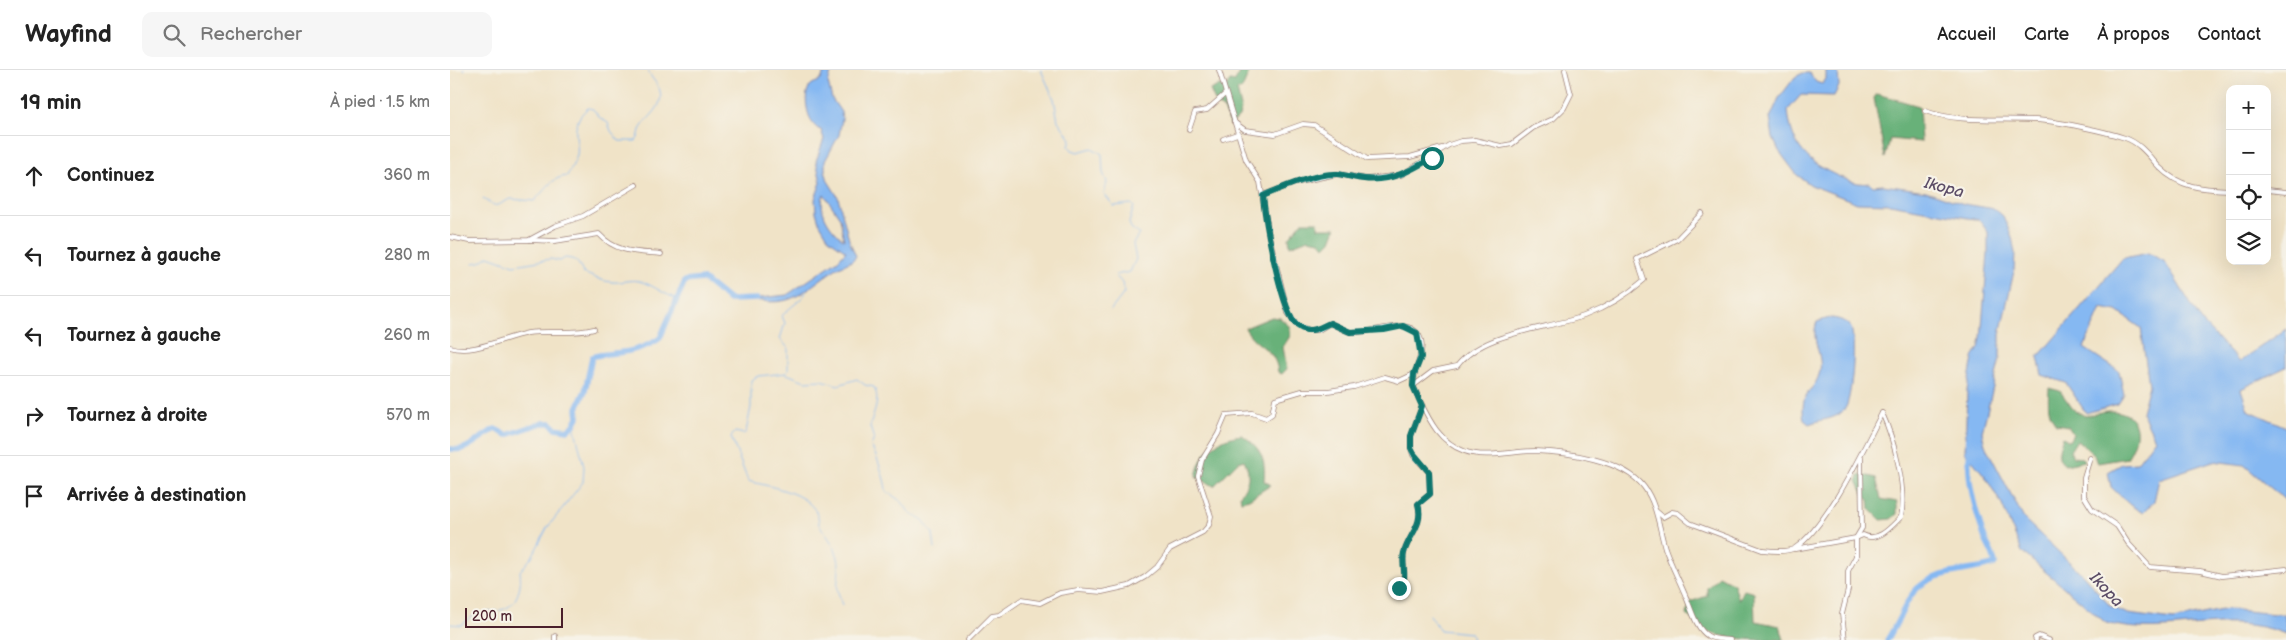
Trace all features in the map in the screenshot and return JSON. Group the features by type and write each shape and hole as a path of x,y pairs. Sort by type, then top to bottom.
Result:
{"street":[{"path":"1219,70 1246,160 1260,182 1269,236 1288,313 1298,326 1310,330 1319,330 1330,323 1350,332 1384,330 1403,326 1412,328 1417,333 1421,357 1414,374 1413,386 1429,423 1444,439 1462,450 1496,453 1536,451 1598,459 1627,473 1644,487 1656,511 1671,564 1692,612 1708,636 1730,640"},
{"path":"1234,122 1245,130 1275,134 1303,124 1314,125 1325,130 1361,156 1377,160 1410,157 1460,141 1475,140 1492,145 1507,146 1533,128 1553,119 1569,100 1570,94 1565,70"},
{"path":"1189,130 1195,112 1207,110 1225,94"},
{"path":"1925,111 1936,115 1970,118 2038,120 2112,134 2137,144 2160,168 2186,185 2200,189 2226,190"},
{"path":"1222,139 1237,134"},
{"path":"1263,196 1295,183 1337,174 1367,179 1391,178 1415,168 1449,145"},
{"path":"529,240 555,226 582,216 636,186"},
{"path":"2271,190 2286,192"},
{"path":"1413,386 1433,371 1457,366 1464,356 1491,341 1585,315 1631,291 1644,280 1638,259 1677,239 1702,213"},
{"path":"450,237 469,241 555,241 599,234 607,243 620,249 662,254"},
{"path":"450,347 464,350 528,333 544,331 570,333 594,330"},
{"path":"968,640 992,616 998,615 1021,600 1040,602 1060,593 1078,590 1102,592 1129,586 1145,577 1157,567 1170,549 1203,532 1210,524 1211,516 1198,476 1202,460 1218,434 1226,415 1252,413 1266,418 1272,414 1276,399 1302,391 1328,391 1385,377 1399,381 1414,374"},
{"path":"1399,588 1404,580 1403,559 1405,550 1420,522 1421,514 1418,504 1430,494 1429,472 1411,448 1411,436 1422,406"},
{"path":"1656,511 1663,517 1672,512 1678,513 1690,523 1755,548 1772,552 1794,549 1856,538 1863,535 1869,538 1877,537 1901,517 1904,504 1891,438 1882,413 1861,454 1817,527 1794,549"},
{"path":"1845,640 1842,614 1848,590 1848,571 1856,556 1856,538 1862,528 1861,454"},
{"path":"2090,458 2084,478 2084,496 2092,508 2117,526 2128,543 2150,566 2200,571 2222,576 2286,569"},
{"path":"2036,640 2039,636 2049,640"}],"green space":[{"path":"1240,70 1250,70 1242,89 1237,90 1241,107 1239,117 1230,125 1224,109 1217,106 1210,90 1218,86 1226,87 1230,81 1235,82"},
{"path":"1877,94 1919,106 1921,142 1890,139 1885,158 1874,98"},
{"path":"1302,222 1318,222 1318,228 1336,228 1331,241 1325,247 1320,241 1308,239 1290,246 1289,238"},
{"path":"1272,317 1280,318 1290,327 1290,336 1283,347 1287,369 1282,374 1278,372 1276,364 1269,353 1245,328"},
{"path":"2049,388 2060,391 2073,409 2085,416 2105,411 2119,412 2127,415 2135,426 2136,433 2132,450 2127,458 2098,463 2094,455 2077,440 2070,451 2073,457 2082,458 2085,461 2065,465 2059,456 2060,445 2063,437 2069,441 2073,434 2068,426 2056,424 2053,420 2049,407"},
{"path":"1242,435 1254,444 1261,454 1264,466 1264,481 1271,485 1249,499 1241,501 1240,495 1248,478 1248,470 1244,460 1238,462 1214,486 1196,477 1201,460 1211,448 1225,439"},
{"path":"1860,474 1876,478 1881,499 1897,502 1897,514 1891,519 1881,520 1870,509 1869,500 1865,497 1857,481"},
{"path":"1719,576 1734,584 1739,600 1744,590 1754,593 1755,621 1780,626 1784,640 1744,639 1714,634 1700,628 1687,615 1690,602 1707,596 1707,588"}],"water":[{"path":"825,70 832,70 828,83 832,99 841,112 842,119 839,135 825,161 825,170 828,181 838,197 849,240 856,256 805,291 788,300 778,302 751,299 787,295 838,260 846,251 829,239 819,222 816,212 815,199 821,182 816,161 824,139 821,130 816,128 809,117 806,102 808,89 811,85 821,80","holes":["824,194 840,218 844,240 826,220 822,207"]},
{"path":"1826,70 1838,70 1839,86 1834,96 1801,95 1788,110 1797,144 1810,159 1829,172 1855,182 1870,183 1873,186 1883,185 1926,191 1964,204 1995,209 2003,216 2012,237 2015,253 2014,271 2000,334 2000,359 1982,432 1985,445 2024,519 2083,575 2111,607 2128,614 2173,620 2227,609 2285,615 2286,634 2262,627 2239,624 2152,628 2106,623 2022,552 2002,505 1985,476 1965,452 1967,390 1973,358 1979,348 1981,338 1988,232 1979,220 1890,204 1857,203 1811,185 1797,175 1779,151 1773,138 1770,118 1779,98 1795,77 1803,73 1809,73 1816,82 1822,84 1826,79"},
{"path":"2148,253 2164,261 2202,322 2239,362 2286,329 2286,367 2241,389 2248,410 2286,427 2286,501 2244,465 2213,461 2159,479 2154,501 2143,513 2130,505 2111,487 2108,472 2122,464 2137,463 2155,439 2142,412 2149,385 2141,328 2117,311 2101,308 2084,348 2119,371 2124,395 2118,404 2086,413 2066,383 2042,375 2038,357 2123,258"},
{"path":"1829,318 1846,322 1852,332 1853,366 1850,391 1846,407 1843,411 1834,417 1809,424 1804,420 1804,402 1815,384 1820,371 1815,328 1817,322"}],"waterway":[{"path":"483,199 496,205 510,199 534,201 548,185 556,179 567,176 577,152 576,128 578,121 588,108 593,109 600,118 608,123 611,131 619,141 636,141 643,125 660,103 659,88 648,70"},
{"path":"1041,70 1054,99 1058,121 1071,139 1069,146 1072,150 1078,152 1092,148 1102,154 1103,173 1107,182 1104,194 1114,206 1131,204 1134,206 1129,223 1131,228 1139,234 1133,244 1136,259 1130,272 1115,275 1122,283 1124,293 1111,310"},
{"path":"473,263 480,262 489,256 514,265 551,259 560,261 569,258 577,262 583,273 596,278 612,282 639,281 678,299"},
{"path":"450,449 466,448 495,429 507,435 542,423 551,423 555,428 568,430 574,425 578,417 577,408 585,391 592,357 637,349 660,338 685,281 703,279 729,300 757,299"},
{"path":"806,292 782,316 785,323 780,339 788,348 788,371 786,373 758,376 751,380 751,407 746,432 744,434 735,432 731,437 748,481 792,493 811,505 817,514 819,525 832,544 839,561 838,589 842,605"},
{"path":"787,374 805,381 822,380 838,385 857,379 865,385 874,387 877,402 870,427 874,439 871,446 880,468 886,491 902,502 909,512 923,520 933,534 935,549"},
{"path":"450,624 461,625 477,615 507,608 515,600 518,594 520,571 532,557 547,528 583,482 584,467 574,425"},
{"name":"Ikopa","path":"1887,640 1909,598 1921,585 1940,576 1995,564 1975,508 1970,484 1970,451"},
{"path":"1430,615 1440,630 1471,633 1473,640"}],"route":[{"path":"1399,588 1403,584 1405,575 1403,559 1405,550 1420,522 1421,514 1418,504 1430,494 1429,472 1411,448 1411,436 1422,406 1413,386 1414,374 1421,357 1417,333 1412,328 1403,326 1384,330 1350,332 1330,323 1324,325 1319,330 1310,330 1298,326 1288,313 1269,236 1263,196 1277,189 1320,176 1337,174 1367,179 1391,178 1401,175 1432,158"}]}
